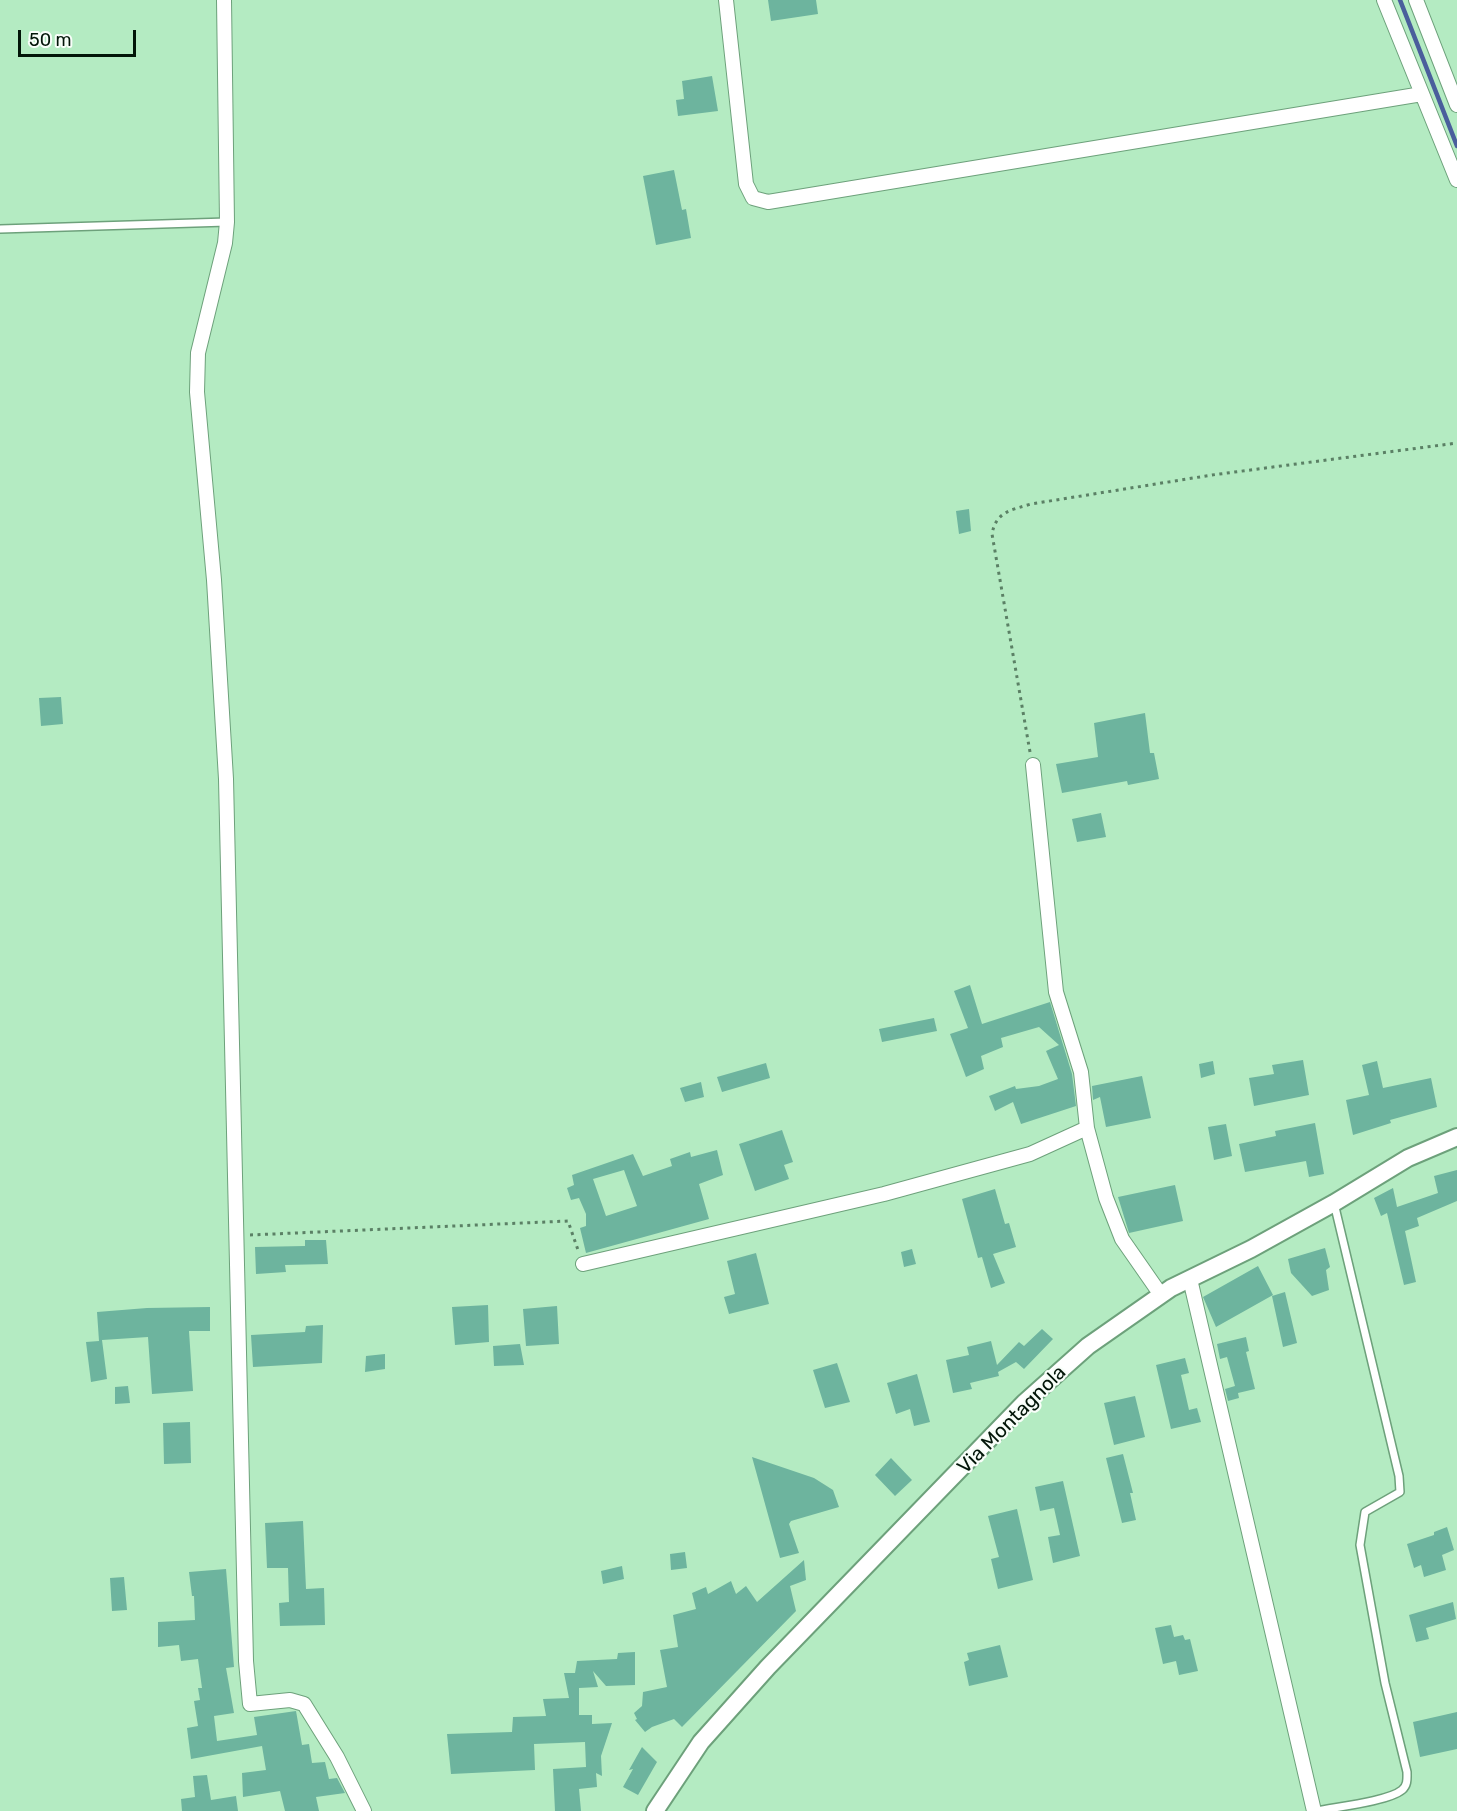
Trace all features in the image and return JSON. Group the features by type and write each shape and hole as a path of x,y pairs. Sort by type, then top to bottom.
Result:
{"street":[{"path":"224,0 227,222 225,243 198,353 198,392 214,580 226,779 246,1661 250,1704 290,1700 304,1704 337,1757 364,1811"},
{"path":"726,0 746,184 753,198 768,202 1422,94"},
{"path":"1384,0 1457,180"},
{"path":"1416,0 1457,105"},
{"path":"1033,765 1056,992 1081,1072 1087,1128 1106,1198 1122,1239 1161,1295"},
{"path":"582,1264 884,1194 1030,1154 1087,1128"},
{"name":"Via Montagnola","path":"655,1811 701,1742 768,1667 1024,1404 1088,1346 1161,1295 1334,1203 1408,1158 1457,1137"},
{"path":"1190,1279 1316,1811"}],"lane":[{"path":"0,229 227,222"},
{"path":"1316,1811 1391,1796 1407,1784 1407,1772 1385,1683 1360,1545 1365,1512 1400,1492 1398,1476 1334,1203"}],"path":[{"path":"1033,765 993,534 995,521 1005,513 1031,504 1212,475 1457,443"},
{"path":"237,1236 568,1221 582,1264"}],"building":[{"path":"768,0 816,0 818,14 771,21"},
{"path":"712,76 718,111 678,116 676,100 684,99 682,81"},
{"path":"674,170 682,210 686,209 691,238 656,245 643,176"},
{"path":"969,509 971,531 959,534 956,511"},
{"path":"61,697 63,724 41,726 39,698"},
{"path":"1145,713 1150,753 1154,753 1159,779 1128,785 1127,781 1062,793 1056,764 1098,757 1094,723"},
{"path":"1101,813 1106,837 1077,842 1072,819"},
{"path":"970,985 982,1024 1050,1002 1072,1074 1076,1106 1021,1124 1013,1102 995,1111 989,1096 1015,1086 1016,1089 1039,1086 1058,1079 1046,1051 1059,1045 1039,1027 1001,1038 1003,1047 981,1056 984,1069 966,1077 950,1034 968,1028 954,991"},
{"path":"934,1018 937,1031 882,1042 879,1029"},
{"path":"1303,1060 1309,1095 1254,1106 1249,1078 1274,1074 1272,1065"},
{"path":"1213,1061 1215,1074 1201,1078 1199,1064"},
{"path":"1377,1061 1383,1088 1431,1078 1437,1107 1390,1120 1391,1123 1353,1135 1346,1100 1369,1095 1362,1065"},
{"path":"766,1063 770,1078 722,1092 717,1077"},
{"path":"1142,1076 1151,1118 1106,1127 1100,1097 1093,1100 1092,1086"},
{"path":"701,1082 704,1097 685,1102 680,1088"},
{"path":"1315,1123 1324,1174 1309,1177 1306,1161 1245,1172 1239,1144 1276,1136 1275,1131"},
{"path":"1226,1124 1232,1156 1214,1160 1208,1127"},
{"path":"782,1130 793,1162 784,1165 789,1179 755,1191 739,1144"},
{"path":"717,1150 723,1175 699,1184 709,1219 586,1253 580,1228 586,1226 586,1214 579,1198 571,1200 567,1188 574,1185 572,1175 633,1154 643,1176 672,1166 670,1159 690,1152 691,1157","holes":["624,1170 637,1206 606,1216 593,1179"]},
{"path":"1457,1170 1457,1201 1417,1218 1419,1226 1405,1231 1416,1282 1404,1285 1387,1213 1381,1216 1374,1198 1393,1188 1397,1207 1438,1193 1434,1176"},
{"path":"1175,1185 1183,1221 1129,1233 1118,1197"},
{"path":"995,1189 1005,1224 1009,1223 1016,1247 993,1254 1005,1283 991,1288 982,1257 978,1258 962,1199"},
{"path":"305,1240 326,1240 328,1264 285,1265 286,1272 256,1274 255,1247 305,1246"},
{"path":"1325,1248 1330,1267 1326,1270 1329,1290 1312,1296 1291,1273 1288,1259"},
{"path":"912,1249 916,1264 904,1267 901,1252"},
{"path":"756,1253 769,1304 729,1314 724,1297 735,1294 727,1261"},
{"path":"1258,1266 1273,1295 1216,1327 1203,1297"},
{"path":"1285,1292 1297,1343 1283,1347 1272,1296"},
{"path":"488,1305 489,1342 455,1345 452,1307"},
{"path":"557,1306 559,1344 526,1346 523,1309"},
{"path":"210,1307 210,1331 189,1331 193,1391 152,1394 148,1337 102,1340 107,1379 91,1382 86,1342 99,1341 97,1312"},
{"path":"323,1325 322,1363 253,1367 251,1335 305,1332 306,1326"},
{"path":"1042,1329 1053,1339 1024,1369 1016,1362 998,1372 999,1376 970,1383 972,1389 953,1393 946,1360 969,1355 967,1347 991,1341 997,1365 1019,1342 1024,1346"},
{"path":"1246,1337 1249,1351 1246,1352 1255,1389 1238,1393 1239,1398 1228,1401 1225,1389 1235,1386 1227,1357 1220,1359 1217,1344"},
{"path":"520,1344 524,1365 494,1366 493,1346"},
{"path":"385,1354 385,1369 365,1372 366,1356"},
{"path":"1185,1358 1189,1373 1181,1375 1189,1410 1197,1408 1201,1422 1171,1429 1156,1365"},
{"path":"837,1363 850,1402 825,1408 813,1370"},
{"path":"917,1374 930,1422 914,1426 910,1409 896,1414 887,1383"},
{"path":"128,1386 130,1403 115,1404 115,1387"},
{"path":"1135,1396 1145,1437 1114,1445 1104,1403"},
{"path":"190,1422 191,1463 164,1464 163,1423"},
{"path":"1123,1454 1133,1493 1130,1493 1136,1520 1122,1523 1106,1458"},
{"path":"752,1457 814,1478 833,1490 839,1507 791,1521 789,1524 799,1553 780,1558"},
{"path":"891,1458 912,1480 895,1496 875,1475"},
{"path":"1063,1481 1080,1556 1053,1563 1048,1537 1060,1535 1054,1508 1040,1511 1035,1487"},
{"path":"1017,1509 1033,1580 998,1589 991,1559 999,1557 988,1516"},
{"path":"303,1521 306,1589 324,1588 325,1625 280,1626 279,1603 289,1602 288,1568 267,1568 265,1523"},
{"path":"1447,1527 1454,1550 1442,1555 1446,1570 1424,1577 1421,1565 1414,1568 1407,1544 1434,1535 1434,1532"},
{"path":"685,1552 687,1568 671,1570 670,1554"},
{"path":"804,1560 806,1580 790,1586 796,1611 682,1727 674,1719 645,1732 635,1720 637,1719 634,1713 642,1706 643,1692 667,1687 660,1650 678,1647 673,1615 696,1609 692,1593 706,1587 708,1594 731,1581 736,1594 746,1586 757,1602"},
{"path":"622,1566 624,1579 603,1584 601,1571"},
{"path":"226,1569 234,1667 226,1668 234,1713 214,1716 217,1741 257,1735 254,1717 296,1711 302,1745 309,1744 312,1763 325,1762 329,1779 337,1778 345,1793 316,1797 319,1811 285,1811 280,1791 243,1797 242,1773 266,1770 262,1746 191,1759 187,1728 198,1726 194,1701 200,1700 198,1688 202,1688 198,1659 181,1661 179,1645 158,1647 158,1622 195,1620 194,1596 192,1596 189,1572"},
{"path":"124,1577 127,1610 112,1611 110,1578"},
{"path":"1453,1602 1456,1619 1426,1628 1429,1639 1416,1642 1409,1615"},
{"path":"1171,1625 1174,1637 1183,1635 1185,1640 1190,1639 1198,1671 1179,1675 1176,1661 1163,1664 1155,1628"},
{"path":"1000,1645 1008,1677 969,1686 964,1662 969,1660 967,1653"},
{"path":"635,1652 635,1685 606,1686 593,1671 598,1687 579,1688 579,1715 592,1715 592,1724 612,1723 601,1756 602,1776 596,1773 597,1787 579,1789 581,1811 555,1811 553,1769 586,1767 585,1742 534,1744 535,1770 451,1774 447,1734 512,1732 513,1717 546,1716 543,1699 569,1698 564,1673 575,1673 577,1661 617,1659 618,1653"},
{"path":"1457,1712 1457,1749 1420,1757 1413,1722"},
{"path":"642,1747 657,1762 638,1795 623,1787 633,1769 629,1770"},
{"path":"207,1775 211,1800 236,1796 238,1811 182,1811 181,1799 195,1797 193,1776"}],"waterway":[{"path":"1400,0 1457,146"}]}
